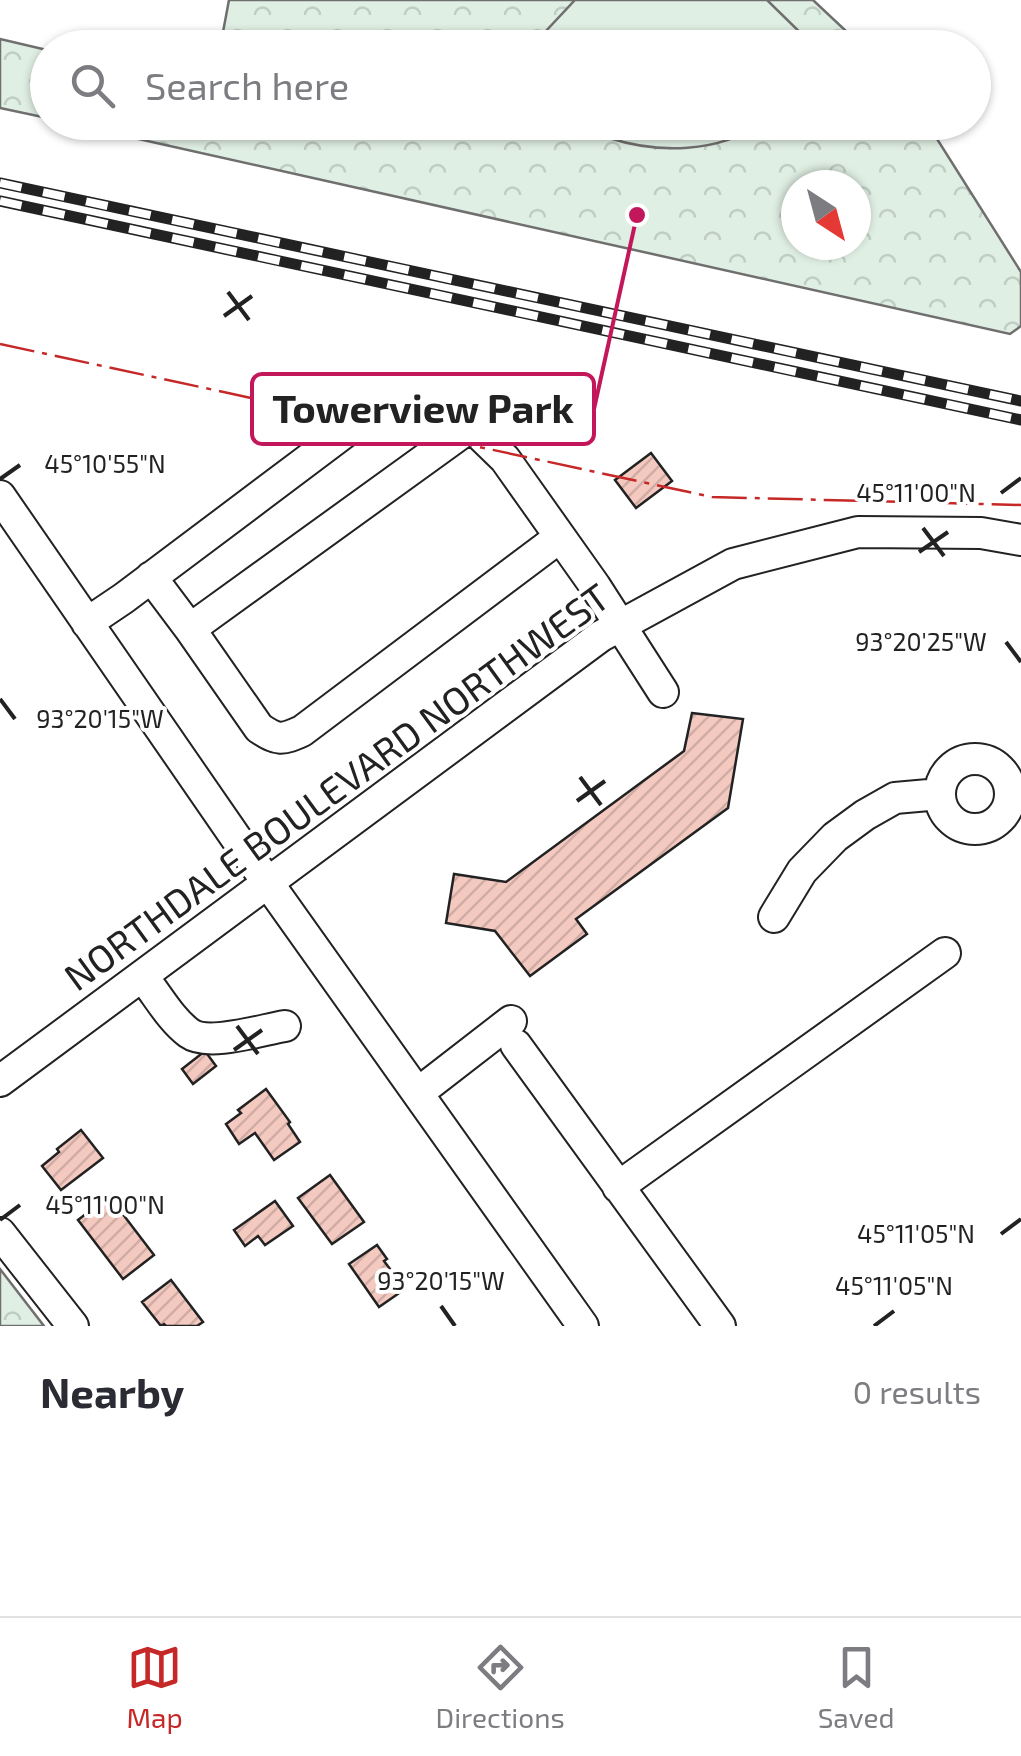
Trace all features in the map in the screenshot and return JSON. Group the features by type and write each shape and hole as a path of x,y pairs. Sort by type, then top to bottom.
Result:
{"street":[{"path":"87,623 380,405 407,397 471,426 504,459 595,586 662,692"},
{"path":"190,630 471,426"},
{"path":"0,496 268,883 583,1326"},
{"name":"NORTHDALE BOULEVARD NORTHWEST","path":"0,1081 618,624 733,564 858,532 981,532 1021,540"},
{"path":"151,577 259,728 274,738 285,738 302,731 560,536"},
{"path":"976,759 989,761 1000,769 1016,792 1000,819 988,827 974,829 950,819 940,794 942,780 950,769 962,761 976,759"},
{"path":"774,917 802,871 835,837 895,798 940,794"},
{"path":"618,1187 945,953"},
{"path":"142,976 172,1016 180,1044 284,1026"},
{"path":"418,1093 514,1033 618,1187 720,1326"},
{"path":"0,1233 73,1326"}],"green space":[{"path":"229,0 813,0 845,30 223,30"},
{"path":"575,0 767,0 798,30 547,30"},
{"path":"0,39 30,46 30,114 0,108"},
{"path":"143,140 938,140 1021,272 1021,326 1010,334"},
{"path":"617,140 727,140 688,148"},
{"path":"0,1269 44,1326 0,1326"}],"building":[{"path":"651,453 672,481 636,508 615,480"},
{"path":"692,713 743,719 728,808 576,919 587,934 530,976 495,931 446,923 454,874 506,882 684,751"},
{"path":"205,1051 216,1066 193,1084 182,1069"},
{"path":"266,1089 300,1142 274,1160 255,1133 239,1144 226,1124"},
{"path":"81,1130 103,1158 61,1190 42,1166"},
{"path":"330,1175 364,1222 332,1244 298,1198"},
{"path":"109,1196 154,1255 123,1279 78,1220"},
{"path":"275,1201 293,1226 265,1245 258,1236 245,1246 234,1230"},
{"path":"377,1245 405,1289 379,1307 349,1264"},
{"path":"171,1280 203,1322 197,1326 161,1326 142,1302"}],"railway":[{"path":"0,183 1021,401"},
{"path":"0,201 1021,420"}],"power":[{"path":"0,344 712,497 1021,505"}],"place":[{"name":"Towerview Park","path":"637,215"}]}
